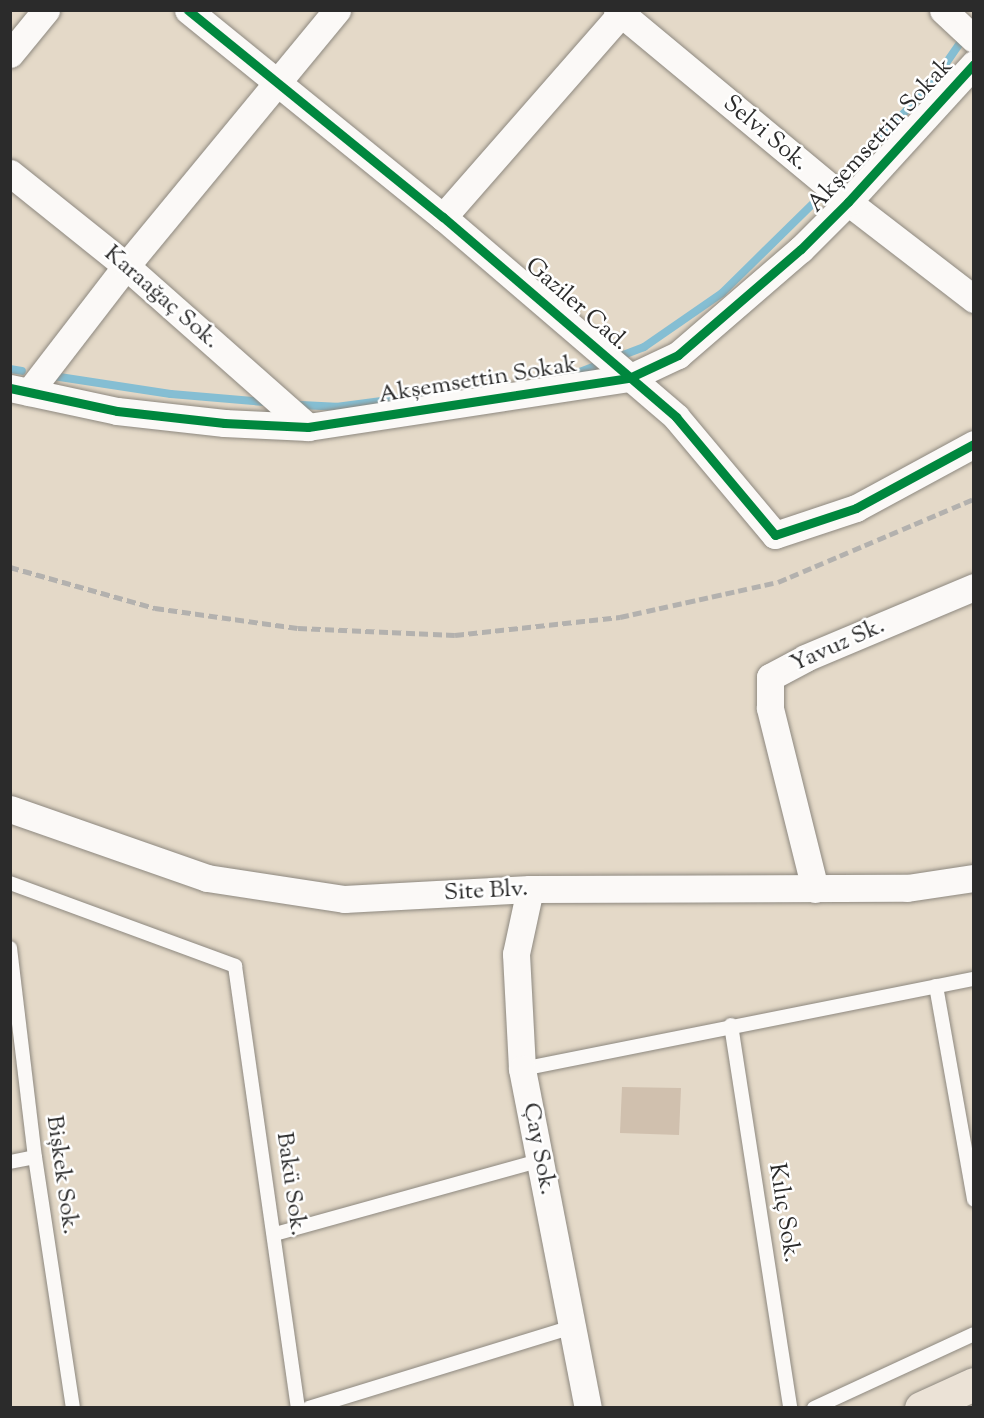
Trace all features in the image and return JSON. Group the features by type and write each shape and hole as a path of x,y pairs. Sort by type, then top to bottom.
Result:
{"main road":[{"path":"921,1407 974,1384"}],"street":[{"path":"10,54 46,10"},
{"name":"Gaziler Cad.","path":"188,10 443,217 676,417 775,535 856,508 974,444"},
{"path":"20,390 126,266 337,10"},
{"path":"943,10 974,39"},
{"path":"443,217 620,12"},
{"name":"Selvi Sok.","path":"620,12 836,192 974,298"},
{"name":"Akşemsettin Sokak","path":"20,390 117,411 224,423 308,427 629,378 678,355 801,249 836,192 974,64"},
{"name":"Karaağaç Sok.","path":"10,173 126,266 308,427"},
{"name":"Yavuz Sk.","path":"815,889 770,708 770,677 805,658 974,587"},
{"name":"Site Blv.","path":"10,809 207,878 344,899 530,889 907,888 974,878"},
{"name":"Çay Sok.","path":"530,889 516,954 522,1069 588,1407"}],"lane":[{"name":"Bakü Sok.","path":"10,883 235,966 298,1407"},
{"name":"Bişkek Sok.","path":"10,948 35,1157 73,1407"},
{"path":"522,1069 731,1025 974,979"},
{"path":"936,986 974,1200"},
{"name":"Kılıç Sok.","path":"731,1025 790,1407"},
{"path":"10,1162 35,1157"},
{"path":"275,1234 541,1160"},
{"path":"309,1407 573,1327"},
{"path":"814,1407 974,1334"}],"building":[{"path":"622,1087 681,1088 679,1135 620,1133"}],"waterway":[{"path":"867,151 931,85 962,40"},
{"path":"618,357 644,347 722,293 849,168"},
{"path":"572,375 595,366"},
{"path":"10,369 22,371"},
{"path":"53,376 171,394 265,402"},
{"path":"301,405 336,407 450,392"}],"railway":[{"path":"10,567 155,608 298,628 455,635 620,617 778,582 974,499"}],"cycle path":[{"path":"188,10 443,217 676,417 775,535 856,508 974,444"},
{"path":"10,388 117,411 224,423 308,427 629,378 678,355 801,249 848,202 974,64"}]}
